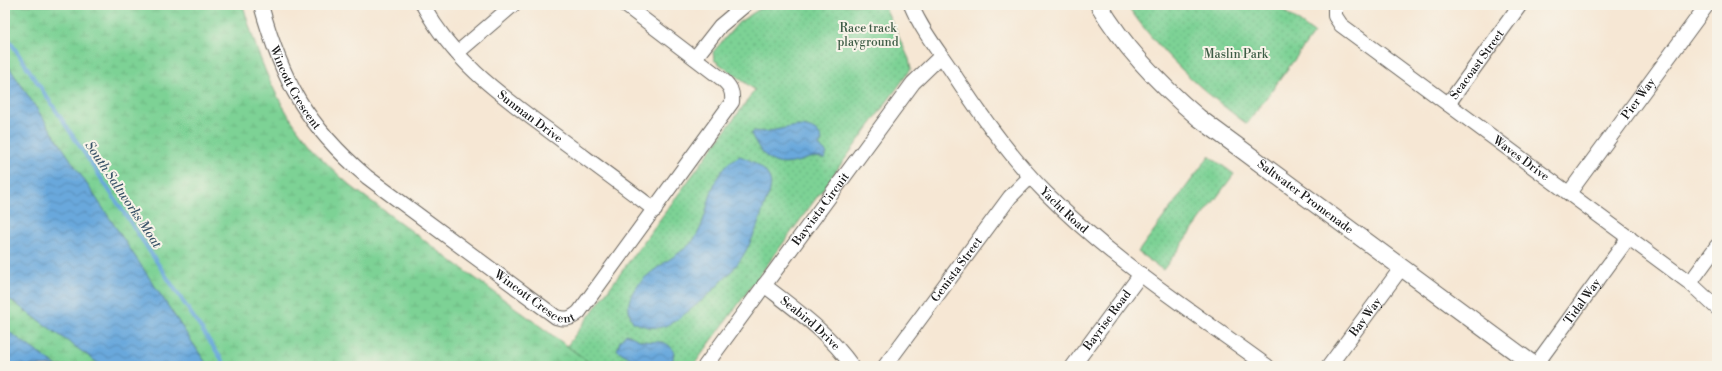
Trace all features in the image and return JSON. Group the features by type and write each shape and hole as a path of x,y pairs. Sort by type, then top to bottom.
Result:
{"street":[{"name":"Wincott Crescent","path":"260,5 277,60 292,90 309,118 343,157 367,177 556,316 568,319 579,312 655,210 732,102 733,95 730,86 625,5"},
{"name":"Sunman Drive","path":"423,5 457,53 489,86 655,210"},
{"path":"457,53 513,5"},
{"path":"695,58 720,26 745,5"},
{"name":"Yacht Road","path":"911,5 928,38 991,128 1030,177 1079,224 1141,274 1267,366"},
{"name":"Saltwater Promenade","path":"1099,5 1110,24 1144,66 1182,104 1220,134 1535,366"},
{"name":"Waves Drive","path":"1335,5 1335,16 1342,25 1690,283 1717,308"},
{"name":"Seacoast Street","path":"1448,104 1520,5"},
{"name":"Pier Way","path":"1569,193 1707,5"},
{"name":"Bayvista Circuit","path":"705,366 913,83 941,56"},
{"name":"Genista Street","path":"885,366 1010,197 1030,177"},
{"name":"Tidal Way","path":"1535,366 1629,238"},
{"path":"1690,283 1717,246"},
{"name":"Bay Way","path":"1329,366 1402,267"},
{"name":"Bayrise Road","path":"1073,366 1141,274"},
{"name":"Seabird Drive","path":"764,285 808,319 830,339 852,366"}],"green space":[{"path":"5,5 243,5 251,33 261,59 282,105 296,127 330,167 352,187 594,366 5,366"},
{"name":"Race track playground","path":"766,5 884,5 909,59 911,69 693,366 594,366 567,346 755,90 714,60 713,52 739,22"},
{"name":"Maslin Park","path":"1127,5 1276,5 1314,33 1247,124 1213,98 1182,70 1153,39"},
{"path":"1209,156 1234,174 1163,270 1138,252"}],"water":[{"path":"5,61 208,366 102,366 5,296"},
{"path":"796,126 812,128 818,133 822,140 819,146 827,153 825,159 814,157 788,164 774,162 759,148 751,134 754,131 764,132"},
{"path":"740,156 760,166 769,177 771,184 770,192 758,225 739,262 697,305 674,321 657,328 633,322 629,309 631,297 637,286 657,268 690,244 701,226 710,195 719,176 728,164"},
{"path":"5,329 57,366 5,366"},
{"path":"626,334 643,341 661,342 667,344 674,351 672,366 663,363 637,362 617,350 620,341"}],"waterway":[{"name":"South Saltworks Moat","path":"5,34 226,366"}]}
